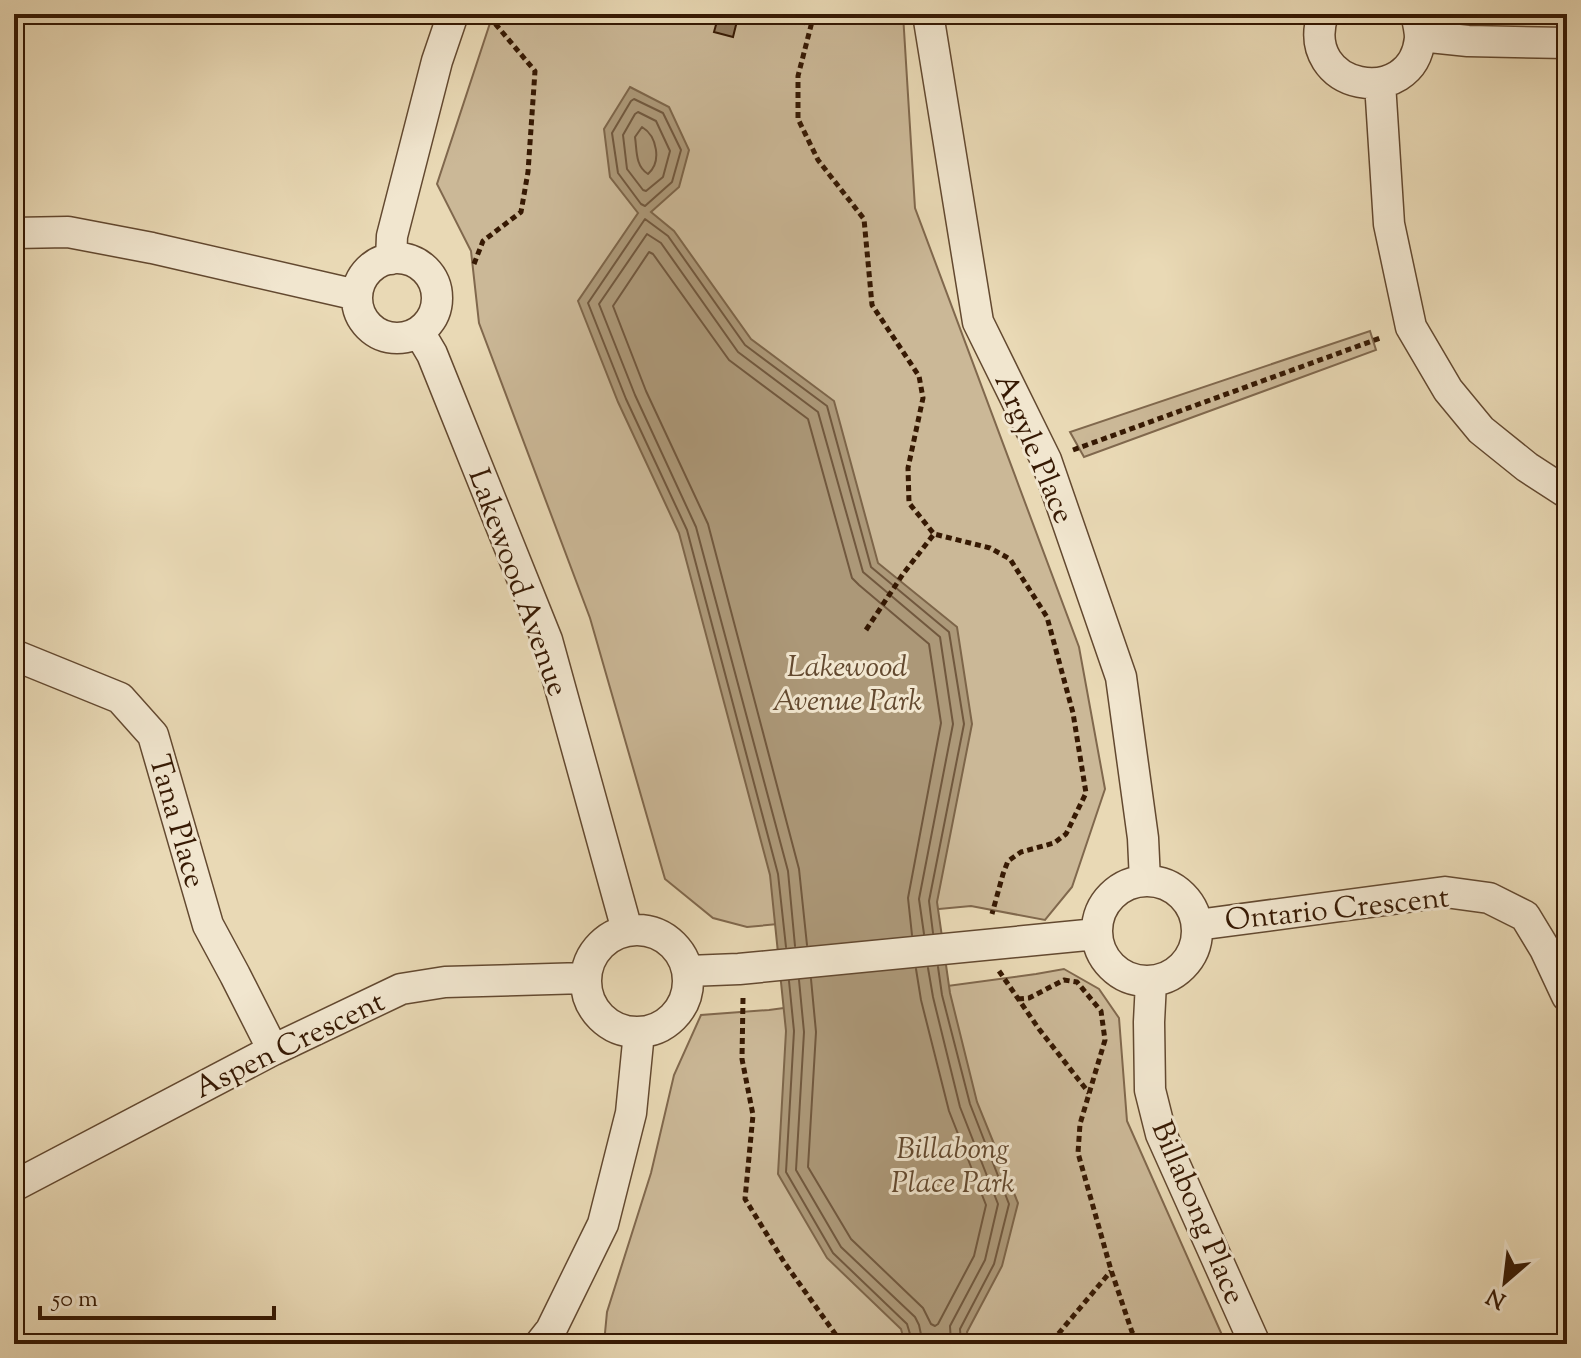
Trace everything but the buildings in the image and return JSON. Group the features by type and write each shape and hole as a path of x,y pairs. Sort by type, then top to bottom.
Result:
{"street":[{"path":"391,259 392,236 437,61 453,14"},
{"name":"Argyle Place","path":"928,14 978,322 1046,460 1121,677 1143,838 1145,881"},
{"path":"1323,14 1319,33 1322,50 1330,65 1343,77 1362,84 1394,79 1408,67 1417,53 1418,25 1468,41 1567,43"},
{"path":"1380,83 1389,224 1411,327 1448,390 1481,430 1527,467 1567,493"},
{"path":"14,233 68,232 357,295"},
{"path":"405,259 427,272 435,284 437,297 429,322 419,332 395,338 371,329 358,307 357,295 360,282 378,262 405,259"},
{"name":"Lakewood Avenue","path":"419,332 432,354 547,640 627,930"},
{"name":"Tana Place","path":"19,657 120,698 153,735 208,925 273,1050"},
{"path":"1145,881 1173,888 1185,898 1193,910 1197,925 1197,941 1191,957 1181,969 1167,978 1151,982 1120,974 1108,963 1100,949 1097,934 1098,918 1105,903 1116,892 1145,881"},
{"name":"Ontario Crescent","path":"1197,925 1445,892 1489,898 1525,916 1567,996"},
{"path":"627,930 648,930 666,938 680,953 688,971 689,986 685,1001 666,1023 653,1030 622,1030 607,1022 595,1010 588,995 585,978 589,962 598,947 611,936 627,930"},
{"path":"688,971 745,969 1097,934"},
{"name":"Aspen Crescent","path":"14,1186 273,1050 401,989 445,982 585,978"},
{"name":"Billabong Place","path":"1151,982 1150,1090 1161,1134 1255,1344"},
{"path":"551,1339 603,1224 631,1113 639,1032"}],"path":[{"path":"474,264 483,241 521,212 528,172 535,71 487,14"},
{"path":"793,14 810,26"},
{"path":"814,14 798,76 798,119 818,160 864,219 872,305 919,376 923,398 908,468 909,503 934,534 990,548 1010,559 1047,617 1073,713 1086,793 1066,834 1054,843 1021,852 1008,861 991,918 994,945"},
{"path":"1046,460 1411,327"},
{"path":"866,630 934,534"},
{"path":"745,969 742,1059 753,1115 745,1199 784,1262 836,1335 848,1344"},
{"path":"1089,1093 1018,999 1029,998 1064,980 1077,982 1101,1011 1105,1040 1080,1124 1078,1153 1111,1270 1132,1332 1140,1344"},
{"path":"1042,1344 1054,1339 1111,1270"},
{"path":"836,1335 838,1344"}],"green space":[{"name":"Lakewood Avenue Park","path":"493,14 903,14 915,208 1079,647 1105,789 1072,887 1045,920 971,906 747,927 713,918 665,879 590,618 479,323 471,251 437,184"},
{"path":"1370,331 1376,350 1084,457 1070,432"},
{"name":"Billabong Place Park","path":"1064,969 1099,989 1119,1018 1127,1121 1226,1344 610,1344 605,1333 607,1312 651,1173 674,1075 701,1015 769,1010"}],"water":[{"path":"630,87 669,107 689,150 679,187 651,212 674,231 751,339 834,401 878,563 957,627 972,724 937,902 950,993 977,1102 1018,1203 1002,1266 967,1332 969,1344 905,1344 901,1329 827,1258 778,1174 786,1031 770,875 679,533 618,402 578,301 638,213 610,177 604,129"}]}
